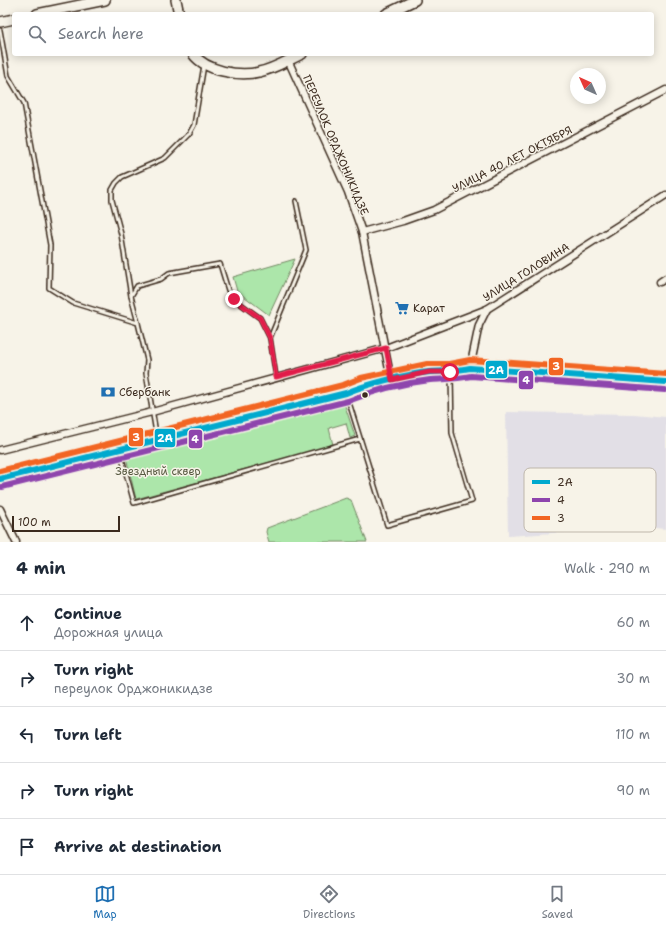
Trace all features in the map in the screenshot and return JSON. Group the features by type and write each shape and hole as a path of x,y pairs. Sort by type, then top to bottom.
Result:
{"main road":[{"path":"47,12 104,0"},
{"path":"176,0 179,12"},
{"path":"390,12 415,0"},
{"path":"0,22 12,19"},
{"path":"195,56 204,64 224,71 241,73 259,72 297,56"},
{"path":"0,479 429,372 450,372 470,368 666,382"}],"street":[{"name":"ПЕРЕУЛОК ОРДЖОНИКИДЗЕ","path":"288,60 348,192 362,232 392,380"},
{"name":"УЛИЦА 40 ЛЕТ ОКТЯБРЯ","path":"362,232 403,221 434,210 666,90"},
{"name":"УЛИЦА ГОЛОВИНА","path":"0,450 152,412 386,348 487,309 666,195"},
{"path":"470,368 479,325 487,309"},
{"path":"0,509 16,542"}],"lane":[{"path":"0,30 8,76 24,103 50,245 49,288 73,302 138,323"},
{"path":"157,439 146,373 147,360 131,296 121,234 112,200 112,190 122,177 165,158 189,134 194,124 204,64"},
{"path":"270,338 306,250 296,201"},
{"path":"131,296 138,286 161,279 169,272 220,264 228,290 234,299 260,318 270,338 276,377"},
{"path":"346,392 387,525 472,501 452,433 450,372"},
{"path":"120,449 134,504 360,439"}],"shaded area":[{"path":"506,412 634,414 666,417 666,529 656,528 656,468 524,468 524,532 568,532 508,536"}],"green space":[{"path":"295,259 269,315 237,291 233,277"},
{"name":"Звездный сквер","path":"344,403 355,436 350,438 346,423 329,428 333,445 136,499 126,457"},
{"path":"346,498 351,500 367,542 269,542 266,532 267,528"}],"transit line":[{"name":"3","path":"0,471 343,385 361,378 427,364 449,364 470,360 666,374"},
{"name":"2А","path":"0,479 346,393 387,380 421,373 470,368 666,382"},
{"name":"4","path":"2,487 348,401 399,385 420,381 471,376 665,390"}],"place":[{"name":"Карат","path":"402,308"},
{"name":"Сбербанк","path":"108,392"}],"route":[{"path":"234,299 260,318 270,338 276,377 386,348 392,380 429,372 450,372"}]}
